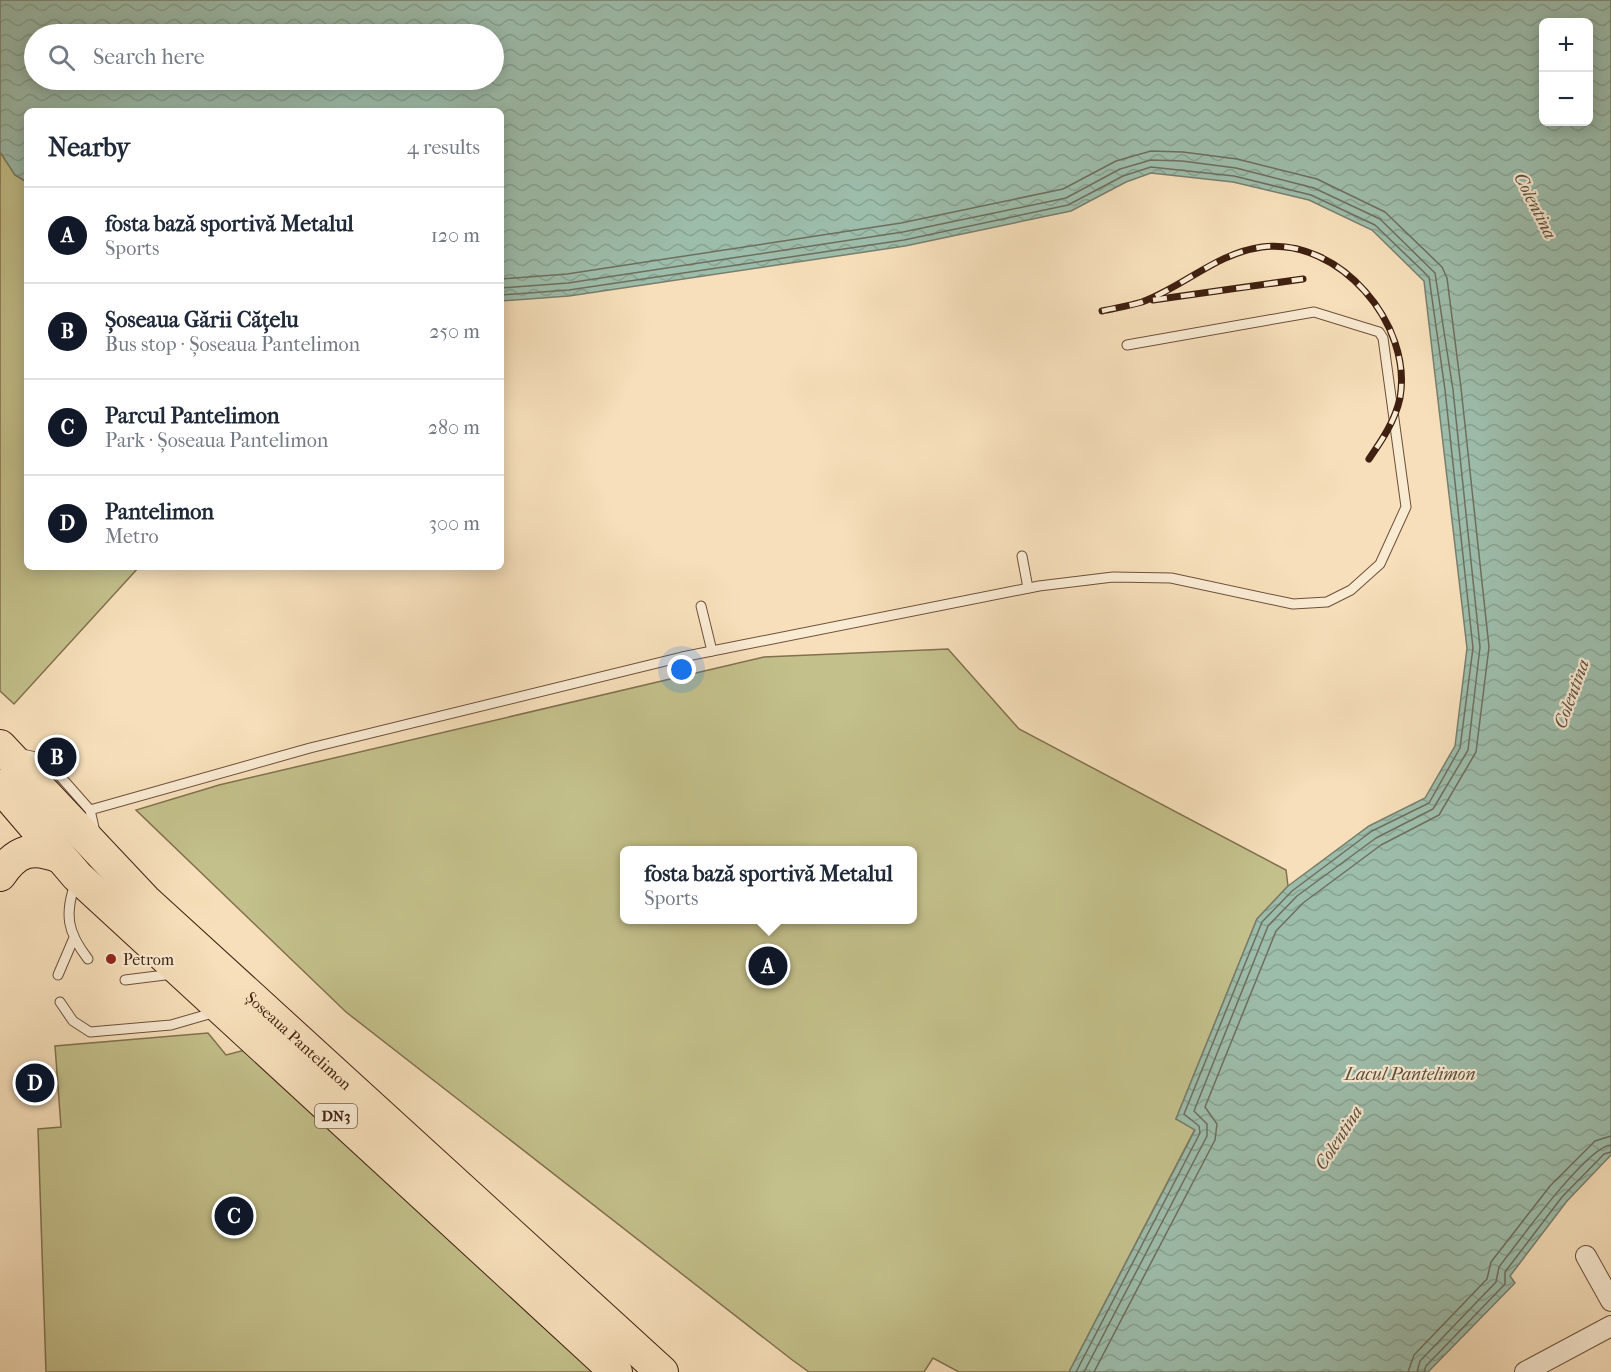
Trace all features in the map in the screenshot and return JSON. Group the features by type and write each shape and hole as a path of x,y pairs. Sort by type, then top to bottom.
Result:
{"main road":[{"name":"Șoseaua Pantelimon","path":"2,750 101,855 292,1036 662,1372"},
{"name":"Șoseaua Pantelimon","path":"0,786 68,866 180,973 616,1372"},
{"path":"0,875 6,866 27,852 35,850 68,866"}],"street":[{"path":"1586,1256 1611,1301"},
{"path":"1525,1372 1611,1326"}],"lane":[{"path":"90,810 310,748 712,651 1028,588 1113,577 1171,578 1293,604 1311,604 1340,596 1373,572 1386,555 1396,533 1407,497 1383,338 1379,332 1314,312 1127,345"},
{"path":"1022,556 1028,588"},
{"path":"700,606 712,651"},
{"path":"2,750 45,759 90,810 101,855"},
{"path":"68,866 69,913 73,940 88,959"},
{"path":"58,975 73,940"},
{"path":"125,980 180,973"},
{"path":"60,1002 73,1021 90,1032 171,1025 221,1011"}],"shaded area":[{"path":"0,152 15,175 24,180 24,570 136,570 14,704 0,691"},
{"path":"948,649 1019,729 1286,870 1288,886 1257,919 1176,1119 1195,1129 1069,1372 959,1372 933,1358 924,1372 809,1372 346,1012 136,810 219,785 764,657"},
{"path":"208,1033 226,1055 249,1049 599,1372 46,1372 38,1129 61,1127 55,1046"}],"water":[{"name":"Lacul Pantelimon","path":"0,0 1611,0 1611,1155 1567,1201 1510,1276 1515,1283 1428,1372 1069,1372 1195,1130 1176,1119 1257,919 1288,886 1369,826 1425,798 1455,746 1467,648 1424,281 1372,230 1309,200 1233,182 1151,173 1126,182 1071,211 905,246 569,296 504,301 504,108 24,108 24,180 15,175 0,152"}],"railway":[{"path":"1102,311 1142,302 1157,296 1215,263 1246,250 1262,247 1291,248 1318,256 1343,271 1365,291 1382,315 1395,342 1401,370 1400,398 1391,422 1369,459"},
{"path":"1153,300 1303,279"}],"place":[{"name":"Șoseaua Gării Cățelu","path":"57,757"},
{"name":"Petrom","path":"111,959"},
{"name":"fosta bază sportivă Metalul","path":"768,966"},
{"name":"Pantelimon","path":"35,1083"},
{"name":"Parcul Pantelimon","path":"234,1216"}],"water label":[{"name":"Colentina","path":"1535,206"},
{"name":"Colentina","path":"1572,694"},
{"name":"Colentina","path":"1339,1138"}]}
